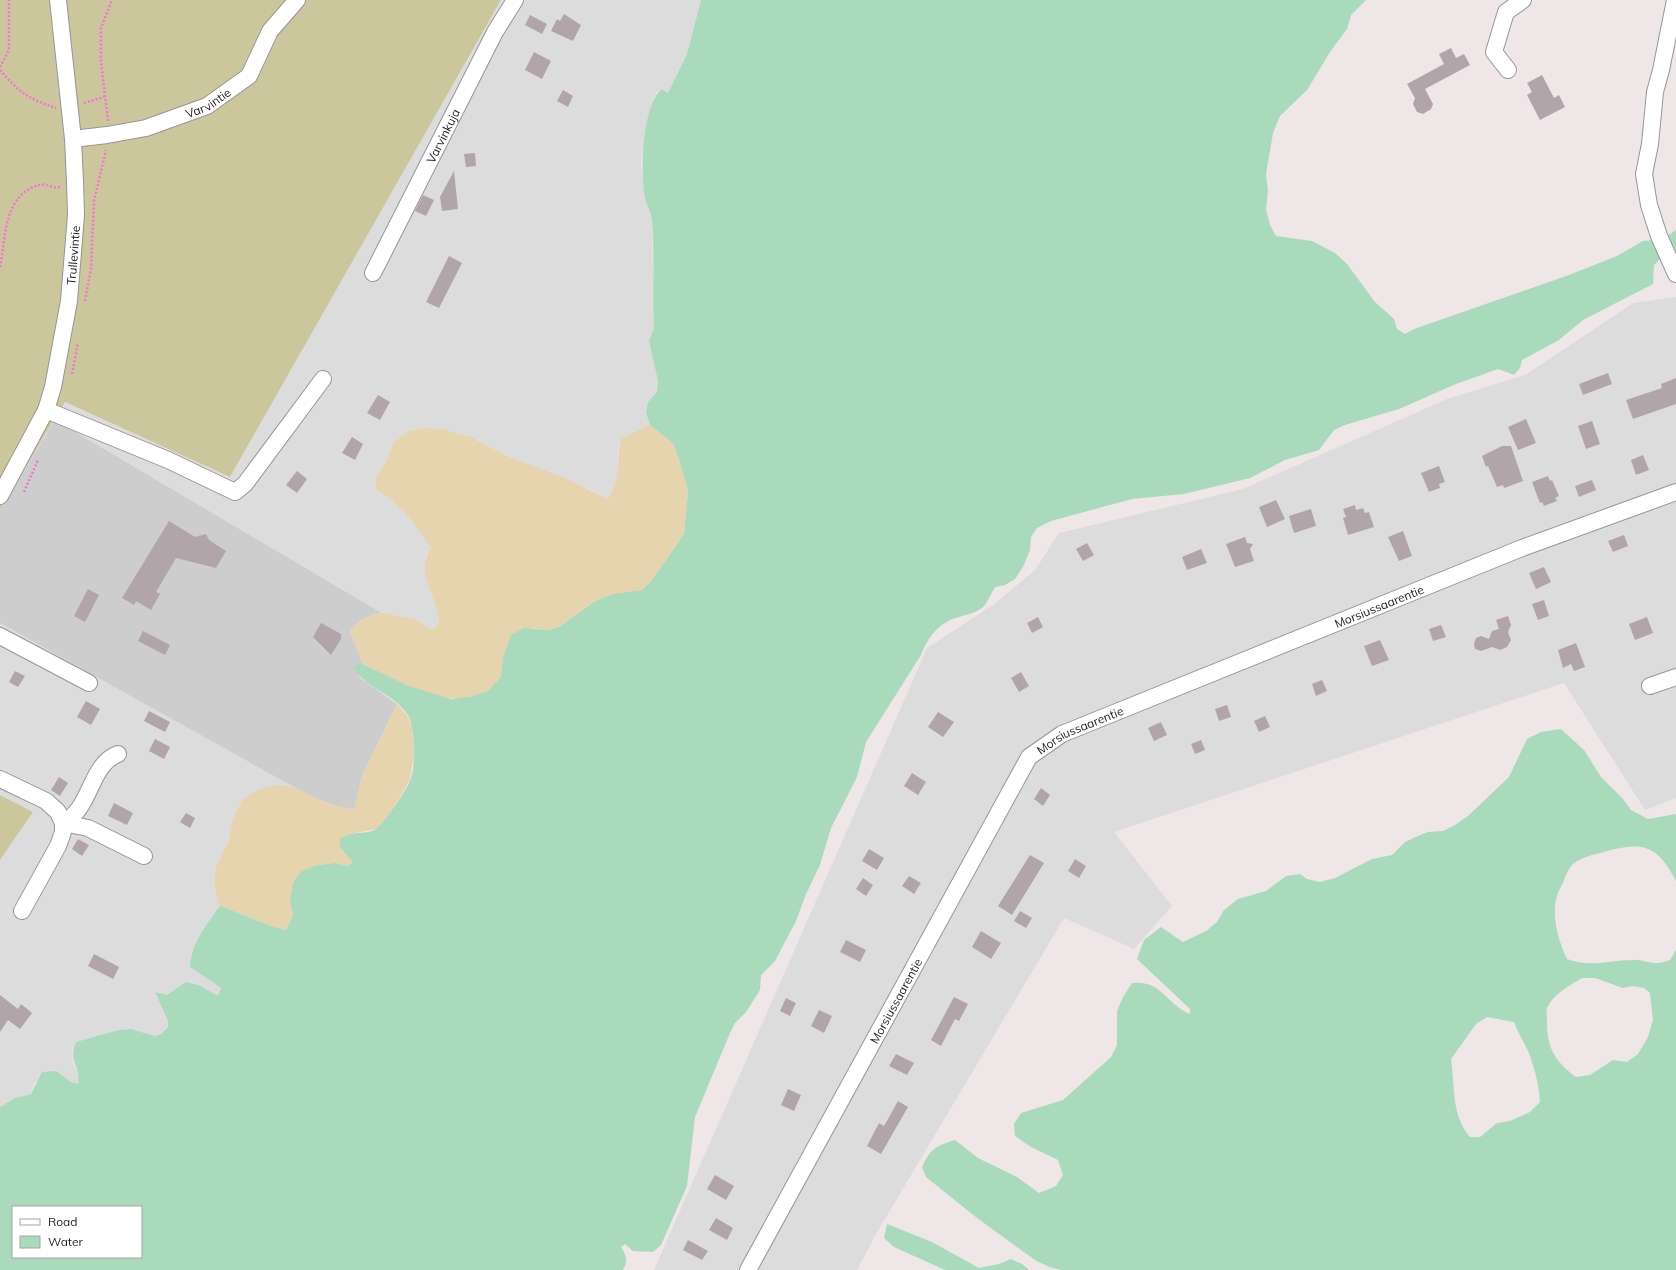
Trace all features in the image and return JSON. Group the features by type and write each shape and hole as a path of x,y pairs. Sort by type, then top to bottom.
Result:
{"street":[{"name":"Trullevintie","path":"0,496 9,482 17,462 46,410 53,387 69,301 76,215 75,182 73,139 58,0"},
{"name":"Varvintie","path":"73,139 146,128 207,106 249,76 270,30 297,0"},
{"name":"Varvinkuja","path":"373,273 495,32 515,0"},
{"path":"1508,70 1494,52 1506,12 1522,0"},
{"path":"1675,0 1655,92 1650,144 1644,174 1649,205 1659,236 1676,274"},
{"path":"46,410 168,460 235,492 246,484 323,379"},
{"name":"Morsiussaarentie","path":"748,1270 1029,758 1062,734 1522,548 1676,492"},
{"path":"0,636 89,683"},
{"path":"1650,686 1676,677"},
{"path":"63,823 72,818 81,808 100,770 110,757 118,754"},
{"path":"0,779 46,801 58,812 63,823 63,832 58,846 22,911"},
{"path":"63,823 88,828 144,856"}],"path":[{"path":"9,0 9,50 0,68 16,89 30,99 56,108 69,107 104,97"},
{"path":"0,267 7,222 20,194 40,184 57,188 75,182"}],"shaded area":[{"path":"0,0 501,0 230,477 65,402 0,510"},
{"path":"501,0 701,0 687,54 668,93 662,89 656,93 651,107 641,161 645,199 652,218 654,328 649,341 658,381 657,392 648,402 646,413 650,425 621,438 618,451 616,487 608,499 587,488 505,455 471,437 457,433 422,428 406,432 393,443 387,460 375,479 377,490 394,501 410,516 431,548 425,557 427,581 439,612 439,623 434,629 428,628 417,620 380,612 55,420 65,402 230,477"},
{"path":"1676,297 1676,798 1645,810 1564,683 1114,832 1172,906 1134,949 1064,918 876,1234 857,1270 654,1270 927,648 993,605 1035,570 1059,533 1243,489 1447,399 1525,375 1633,303"},
{"path":"55,420 380,612 361,620 350,631 364,665 362,664 359,677 397,704 362,776 354,810 337,806 312,797 0,623 0,510"},
{"path":"650,425 674,443 688,491 684,534 652,580 642,590 612,594 594,602 559,627 548,630 532,628 502,677 489,690 476,696 455,699 432,694 379,674 369,669 364,664 350,631 361,620 380,612 417,620 428,628 434,629 439,623 438,613 428,585 425,567 426,558 431,548 401,509 377,490 375,479 387,460 393,443 406,432 422,428 441,429 471,437 505,455 565,478 608,499 617,477 621,438"},
{"path":"0,623 296,787 276,785 232,822 229,840 216,867 214,883 219,907 198,938 191,955 190,967 221,988 218,996 167,995 155,992 168,1021 168,1027 161,1034 155,1036 131,1029 118,1030 76,1042 72,1050 73,1063 80,1077 78,1084 71,1082 63,1076 35,1082 31,1094 15,1098 0,1107 0,860 33,812 0,795"},
{"path":"397,704 408,716 412,728 414,753 410,780 387,819 376,829 350,834 347,855 354,861 347,866 336,863 290,901 293,916 286,930 271,926 221,906 219,907 214,883 216,867 229,840 232,822 242,800 259,789 276,785 296,787 312,797 337,806 354,809 362,776"},
{"path":"0,795 33,812 0,860"}],"water":[{"path":"701,0 1366,0 1351,15 1347,29 1330,52 1307,90 1280,116 1273,133 1266,174 1268,191 1266,209 1270,225 1276,236 1312,241 1335,253 1347,264 1375,302 1394,319 1397,329 1405,334 1414,329 1569,275 1617,256 1643,241 1663,239 1676,230 1676,253 1666,253 1654,265 1653,284 1583,320 1559,340 1522,360 1520,368 1514,375 1498,369 1456,384 1399,409 1345,425 1334,430 1319,450 1285,460 1250,478 1184,494 1132,499 1051,521 1037,528 1031,537 1030,550 1023,567 1015,579 1005,585 995,587 982,608 950,620 934,632 866,742 857,777 831,828 820,865 806,894 796,921 775,961 761,975 760,990 746,1012 735,1023 730,1033 695,1117 687,1186 661,1245 653,1252 633,1251 625,1244 621,1247 626,1258 626,1264 623,1270 0,1270 0,1107 15,1098 31,1094 42,1072 56,1071 71,1082 78,1084 79,1078 73,1054 76,1042 118,1030 131,1029 155,1036 161,1034 168,1027 168,1021 155,992 167,995 186,982 198,985 218,996 221,988 190,967 196,942 219,907 221,906 271,926 286,930 293,916 290,901 293,883 300,872 314,866 336,863 347,866 353,862 340,847 340,839 350,834 368,832 377,828 390,813 404,792 412,775 414,758 412,729 408,715 395,702 365,681 353,668 358,664 362,664 409,686 451,699 470,697 488,691 501,677 503,657 511,635 524,628 548,630 559,627 594,602 612,594 642,590 652,580 684,534 688,491 679,459 673,443 650,425 646,413 648,402 657,392 658,381 649,341 654,328 653,234 652,218 643,187 644,140 650,109 655,97 662,89 668,93 687,54"},
{"path":"1561,729 1584,750 1601,777 1623,799 1631,810 1648,819 1676,814 1676,881 1663,860 1649,849 1640,847 1620,848 1594,855 1576,862 1570,868 1557,896 1555,915 1557,930 1564,953 1567,959 1575,962 1600,963 1636,960 1660,963 1670,960 1676,950 1676,1270 1061,1270 1049,1267 1035,1260 977,1218 926,1177 922,1167 931,1152 943,1144 955,1140 978,1158 1017,1177 1039,1193 1056,1186 1063,1175 1058,1160 1031,1147 1015,1136 1014,1124 1021,1113 1063,1100 1111,1057 1117,1045 1117,1011 1123,997 1132,983 1150,985 1157,989 1175,1005 1190,1014 1190,1009 1137,959 1144,940 1161,927 1183,942 1206,931 1217,922 1224,910 1238,899 1266,891 1286,876 1300,874 1307,879 1320,882 1335,878 1372,859 1392,855 1405,842 1418,836 1428,832 1443,831 1455,825 1468,816 1509,777 1527,739 1541,732","holes":["1582,978 1595,978 1623,988 1632,986 1644,988 1650,993 1653,1020 1648,1037 1638,1054 1627,1062 1613,1060 1590,1075 1576,1077 1563,1066 1551,1048 1547,1032 1547,1008 1553,998","1487,1017 1514,1022 1529,1053 1535,1071 1540,1102 1530,1112 1510,1121 1497,1123 1480,1137 1470,1137 1464,1128 1457,1110 1451,1059 1476,1024"]},
{"path":"887,1224 932,1242 979,1268 999,1264 1011,1259 1022,1264 1029,1270 945,1270 894,1247 884,1238"}],"building":[{"path":"564,14 581,25 573,41 551,31 557,19 560,21"},
{"path":"530,15 547,24 542,34 525,25"},
{"path":"1451,48 1456,58 1464,54 1470,65 1425,89 1433,104 1431,109 1423,114 1417,112 1413,104 1415,98 1407,84 1444,64 1439,54"},
{"path":"534,52 551,61 542,79 525,70"},
{"path":"1542,75 1554,98 1559,95 1565,107 1540,120 1527,95 1532,92 1527,83"},
{"path":"563,90 573,96 568,107 557,101"},
{"path":"475,153 476,166 466,167 464,154"},
{"path":"454,171 458,209 442,211 440,197"},
{"path":"423,195 434,200 426,216 415,211"},
{"path":"449,256 462,263 439,308 426,302"},
{"path":"1608,373 1612,384 1583,395 1579,384"},
{"path":"1676,378 1676,404 1633,419 1626,400 1662,388 1661,384"},
{"path":"378,395 390,402 380,420 367,413"},
{"path":"1526,419 1536,443 1518,450 1508,427"},
{"path":"1592,421 1600,444 1586,449 1578,426"},
{"path":"352,437 363,444 355,460 342,453"},
{"path":"1502,446 1511,446 1523,481 1504,488 1503,485 1497,487 1482,456"},
{"path":"1643,455 1649,470 1636,475 1631,460"},
{"path":"1439,466 1445,482 1439,484 1440,488 1429,492 1421,473"},
{"path":"297,471 307,479 297,493 286,485"},
{"path":"1548,476 1550,481 1552,480 1559,496 1555,498 1557,501 1544,506 1542,502 1540,503 1532,482"},
{"path":"1592,480 1596,490 1579,497 1575,486"},
{"path":"1276,500 1285,519 1267,527 1259,507"},
{"path":"1355,505 1356,510 1363,508 1365,513 1369,512 1374,527 1348,535 1343,518 1346,517 1343,509"},
{"path":"1311,509 1316,526 1294,533 1289,516"},
{"path":"169,521 195,537 206,534 209,540 226,551 216,568 176,558 156,592 160,594 151,610 136,601 134,605 122,598"},
{"path":"1403,531 1412,556 1399,561 1388,537"},
{"path":"1624,535 1628,546 1613,552 1608,541"},
{"path":"1245,537 1247,543 1253,544 1250,549 1254,561 1235,567 1226,544"},
{"path":"1087,543 1094,555 1083,561 1076,549"},
{"path":"1201,549 1207,563 1187,570 1182,557"},
{"path":"1544,567 1551,582 1536,589 1529,573"},
{"path":"88,589 99,595 85,622 74,616"},
{"path":"1544,600 1549,616 1538,620 1532,604"},
{"path":"1508,616 1511,625 1508,632 1511,640 1507,647 1500,650 1492,647 1481,651 1475,649 1474,644 1476,638 1481,636 1489,639 1492,631 1499,629 1496,620"},
{"path":"1038,617 1043,627 1032,633 1027,623"},
{"path":"1647,617 1653,633 1635,640 1629,624"},
{"path":"321,623 341,634 341,639 331,655 313,637"},
{"path":"1441,625 1446,637 1433,641 1429,629"},
{"path":"143,631 170,645 165,655 138,641"},
{"path":"1380,640 1389,660 1372,666 1364,646"},
{"path":"1576,643 1585,667 1574,671 1571,664 1563,668 1558,650"},
{"path":"15,671 25,676 18,687 9,682"},
{"path":"1021,672 1029,686 1019,692 1011,678"},
{"path":"1322,680 1327,691 1316,696 1312,684"},
{"path":"86,701 100,709 91,725 77,717"},
{"path":"1227,705 1231,717 1219,721 1215,709"},
{"path":"149,711 170,722 165,732 144,721"},
{"path":"938,712 954,722 943,737 928,727"},
{"path":"1265,716 1270,727 1259,732 1254,721"},
{"path":"1161,722 1167,735 1154,741 1148,728"},
{"path":"155,739 170,747 164,759 149,751"},
{"path":"1201,740 1205,750 1195,754 1191,744"},
{"path":"912,773 926,782 918,795 904,786"},
{"path":"59,777 68,783 60,796 51,790"},
{"path":"1041,788 1050,795 1043,806 1034,799"},
{"path":"114,803 133,813 127,825 108,816"},
{"path":"186,813 195,818 190,828 180,822"},
{"path":"78,839 89,845 82,856 72,849"},
{"path":"869,849 884,858 877,870 862,861"},
{"path":"1030,855 1044,863 1012,915 998,906"},
{"path":"1075,859 1086,866 1079,878 1068,871"},
{"path":"909,876 921,883 914,894 902,886"},
{"path":"863,878 873,885 866,896 856,889"},
{"path":"1020,911 1032,918 1026,928 1014,921"},
{"path":"981,931 1001,943 991,959 972,947"},
{"path":"846,940 866,950 860,962 840,952"},
{"path":"94,954 119,967 113,979 88,966"},
{"path":"0,995 18,1009 21,1004 32,1013 20,1029 8,1020 0,1032"},
{"path":"954,997 968,1004 959,1021 955,1019 941,1046 931,1040"},
{"path":"786,998 796,1003 790,1016 780,1011"},
{"path":"819,1010 832,1016 824,1033 811,1026"},
{"path":"896,1054 914,1063 907,1075 889,1066"},
{"path":"788,1089 801,1095 794,1111 781,1105"},
{"path":"898,1101 908,1107 881,1154 867,1146 879,1123 884,1126"},
{"path":"715,1175 734,1186 726,1200 707,1189"},
{"path":"716,1218 733,1228 727,1240 709,1230"},
{"path":"688,1240 708,1251 702,1260 683,1250"}]}
